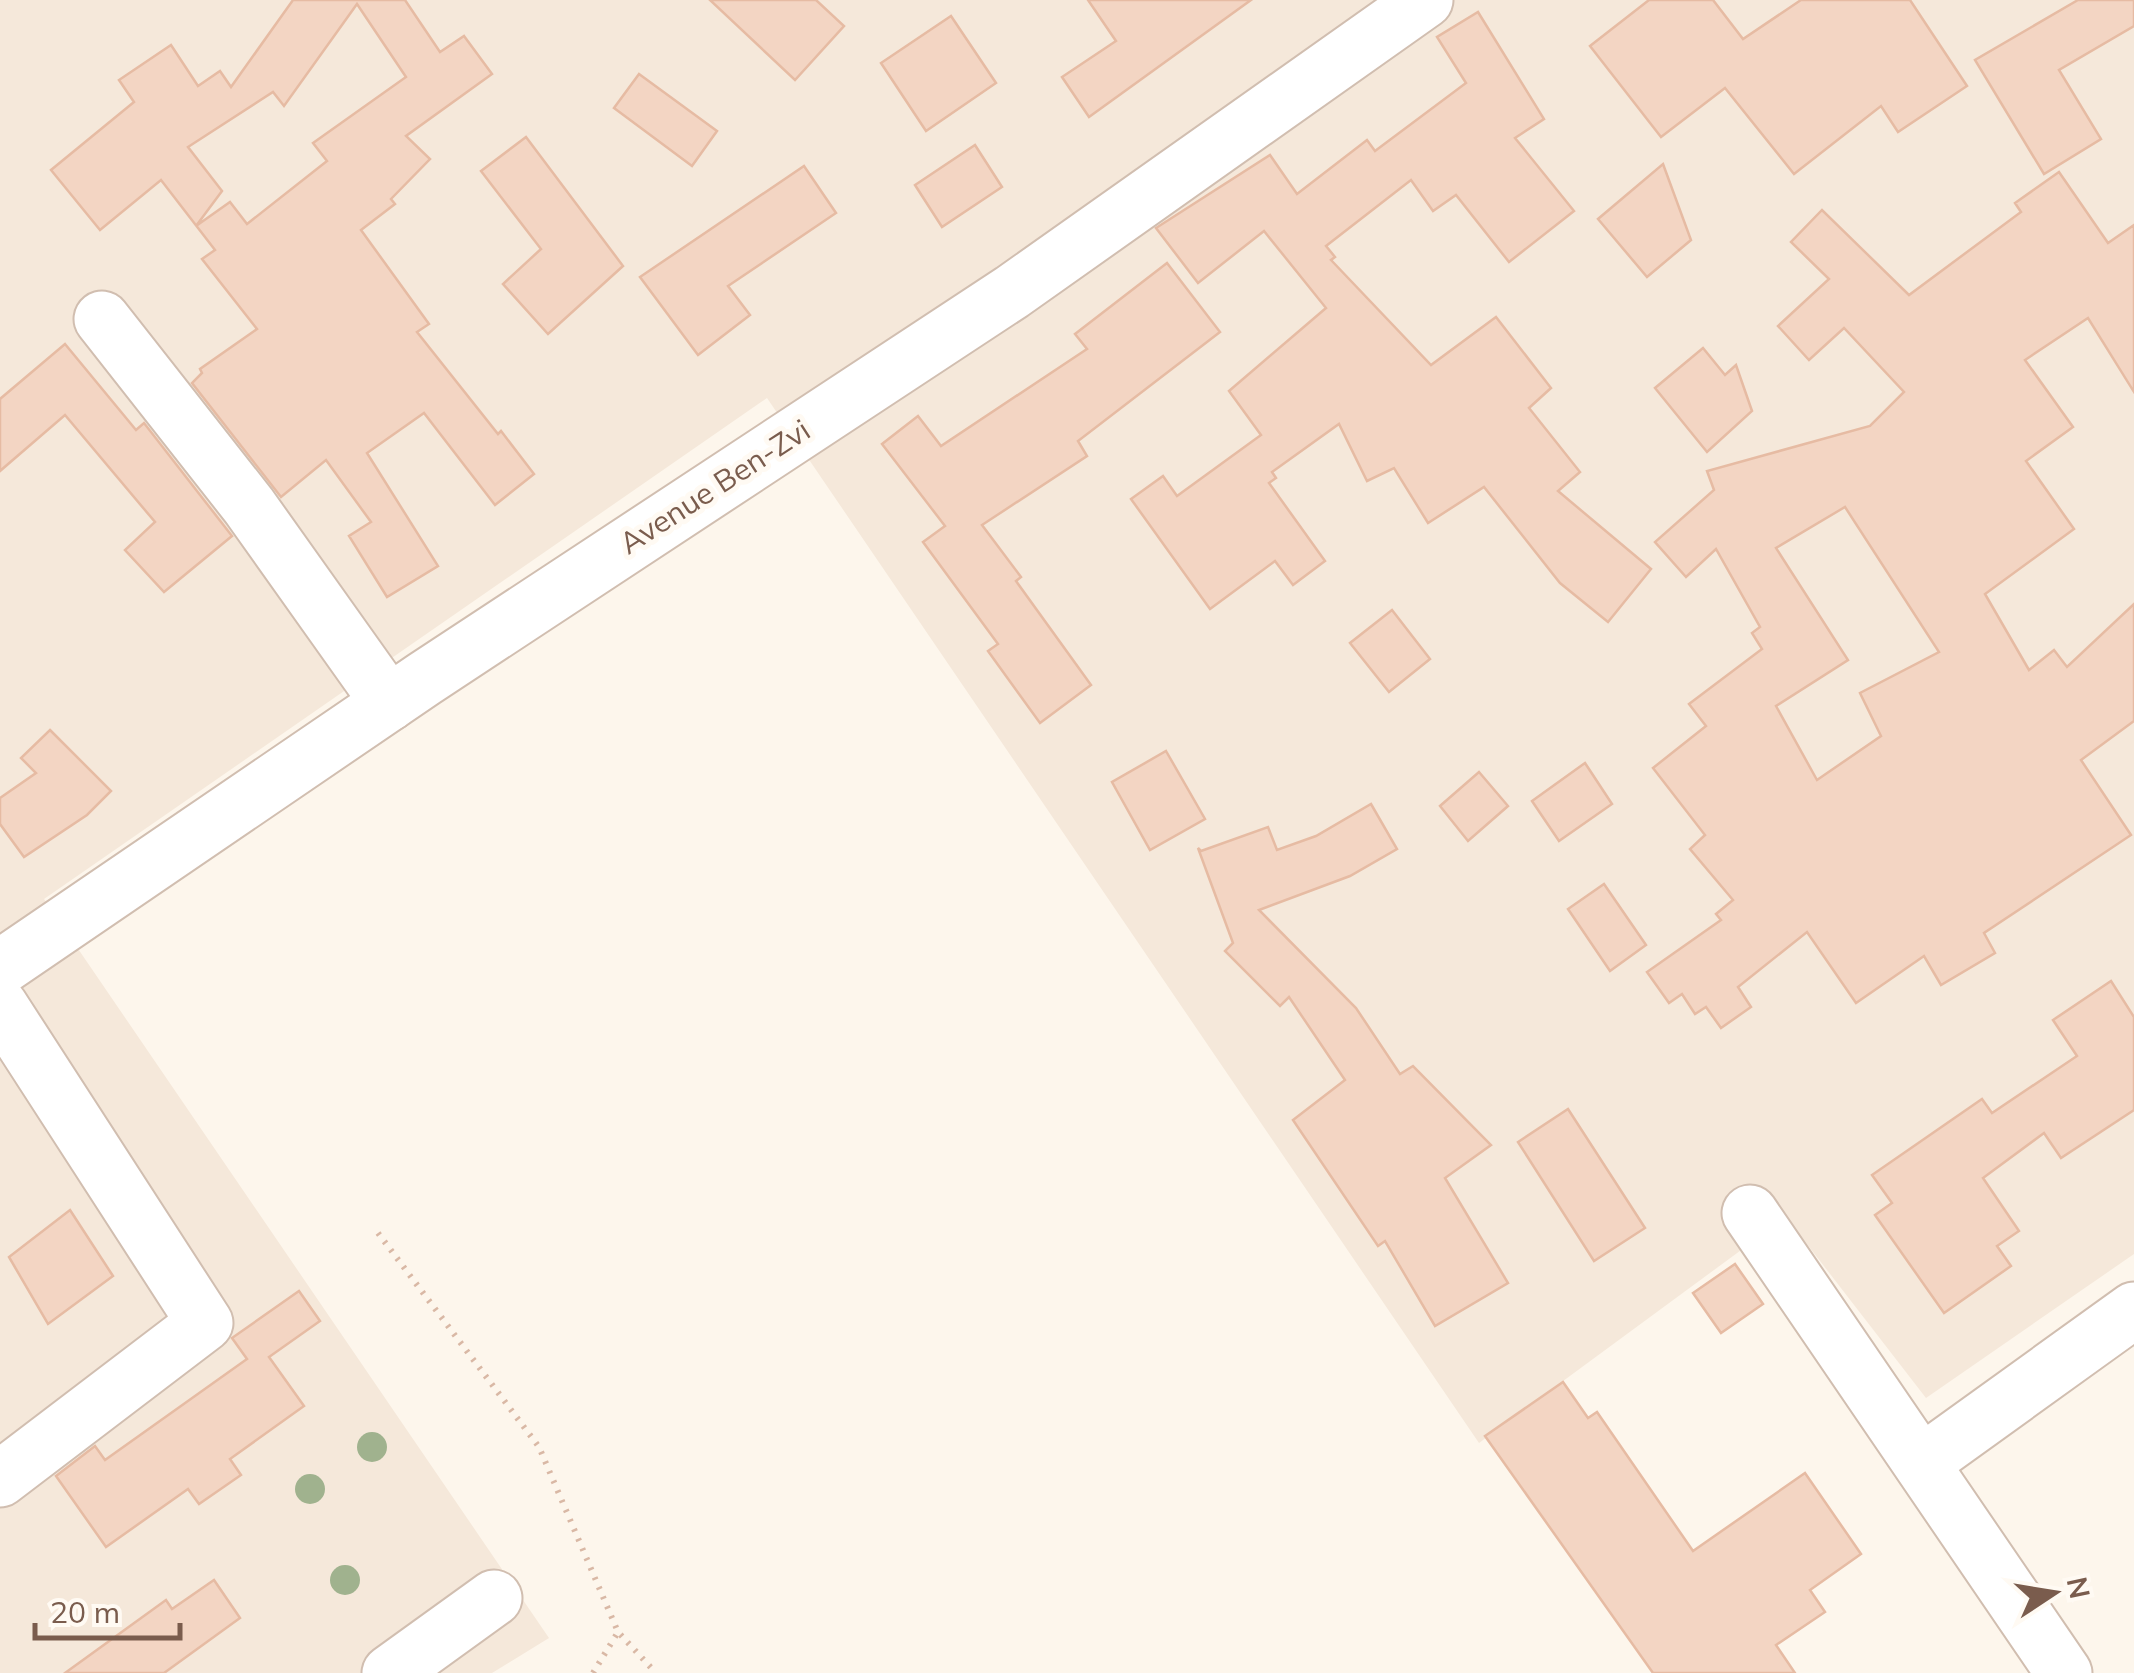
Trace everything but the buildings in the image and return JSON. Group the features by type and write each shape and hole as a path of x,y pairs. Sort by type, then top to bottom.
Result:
{"street":[{"name":"Avenue Ben-Zvi","path":"0,968 389,703 1012,292 1424,0"},
{"path":"102,319 249,506 389,703"},
{"path":"0,1006 205,1323 0,1479"},
{"path":"1750,1213 2064,1673"},
{"path":"1923,1462 2134,1310"},
{"path":"390,1673 494,1598"}],"path":[{"path":"378,1233 539,1446 618,1632 656,1673"},
{"path":"593,1673 618,1632"}],"shaded area":[{"path":"0,0 2134,0 2134,1254 1926,1398 1786,1217 1479,1443 767,398 44,899 549,1638 492,1673 0,1673"}]}
